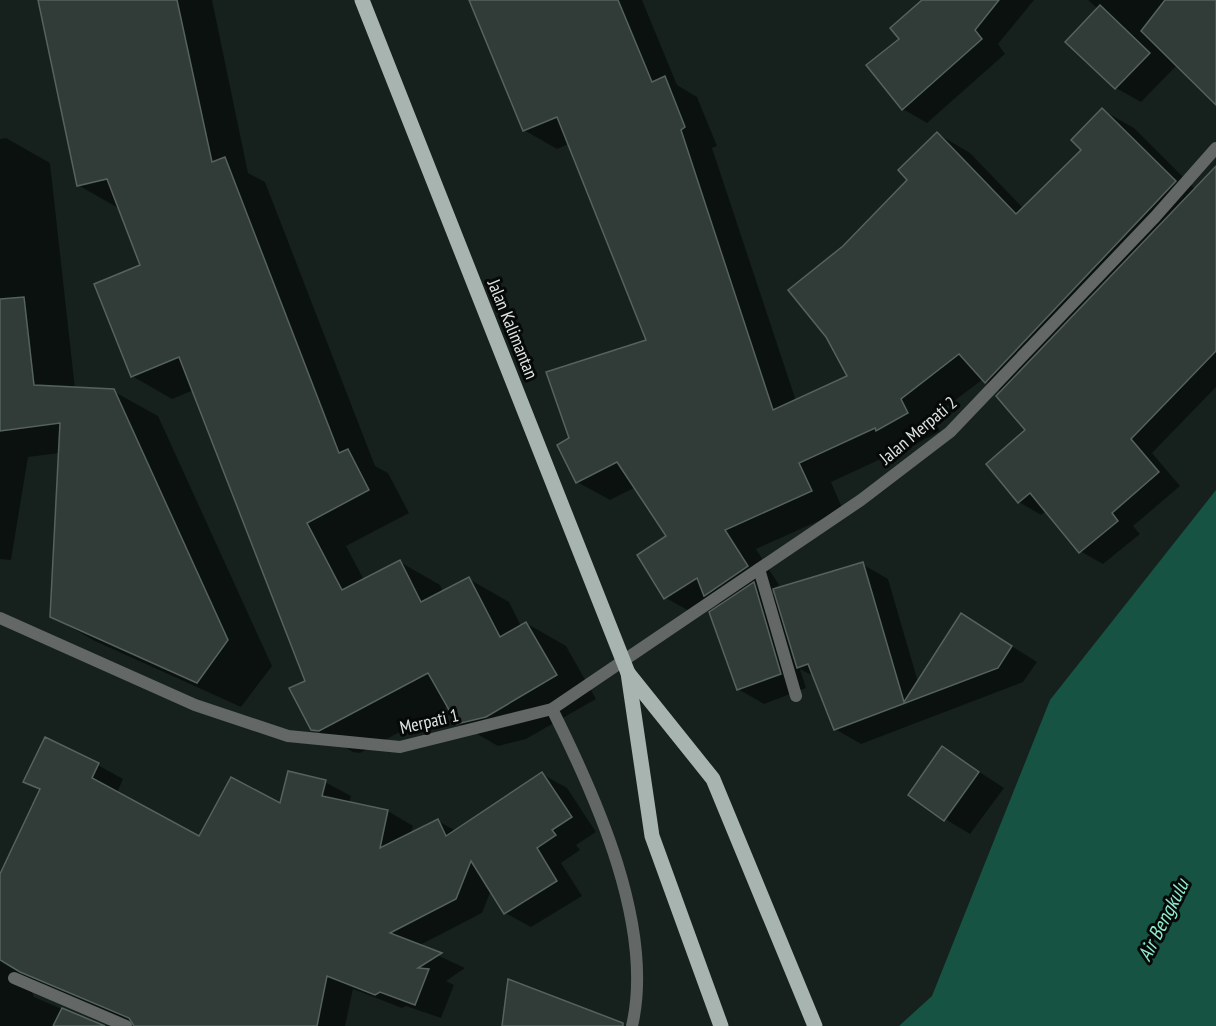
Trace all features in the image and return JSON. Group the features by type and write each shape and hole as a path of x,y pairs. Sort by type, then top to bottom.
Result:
{"main road":[{"name":"Jalan Kalimantan","path":"362,0 626,667"},
{"path":"626,667 652,836 721,1026"},
{"path":"626,667 713,779 815,1026"}],"street":[{"name":"Jalan Merpati 2","path":"626,667 759,569 861,501 950,432 1155,217 1216,148"},
{"path":"759,569 796,696"},
{"name":"Merpati 1","path":"0,618 195,705 288,736 400,747 552,709 626,667"},
{"path":"552,709 592,791 626,897 638,997 632,1026"},
{"path":"14,978 126,1026"}],"water":[{"name":"Air Bengkulu","path":"1216,490 1216,1026 899,1026 932,996 1050,700"}],"building":[{"path":"38,0 177,0 212,162 225,157 339,453 348,449 369,490 307,523 342,590 400,560 421,602 469,577 500,637 526,622 557,675 486,717 457,724 428,673 319,731 311,730 289,688 305,681 179,357 131,377 94,284 140,265 107,179 77,186"},
{"path":"469,0 618,0 652,82 665,76 685,127 681,130 773,410 847,376 826,337 788,290 843,246 907,180 898,170 937,132 1016,214 1081,150 1071,140 1102,108 1176,181 985,383 959,354 901,399 908,413 876,431 875,428 799,463 812,491 725,530 748,566 704,596 697,578 664,599 637,555 666,536 617,462 576,483 557,445 569,438 546,372 646,340 557,117 523,131"},
{"path":"922,0 999,0 975,30 982,39 902,110 866,65 899,39 890,28"},
{"path":"1165,0 1216,0 1216,105 1141,31"},
{"path":"1100,5 1150,53 1115,89 1065,42"},
{"path":"1216,166 1216,351 1131,439 1159,472 1112,513 1118,521 1079,553 1030,493 1018,503 986,464 1025,430 996,396"},
{"path":"24,297 34,385 114,389 228,640 197,683 50,617 60,423 0,431 0,299"},
{"path":"863,562 904,702 961,613 1012,646 998,668 834,730 808,664 797,668 773,589"},
{"path":"754,582 781,674 737,690 709,612"},
{"path":"45,737 99,763 92,778 199,836 231,777 280,803 288,771 326,780 322,796 388,810 380,848 438,819 446,836 542,772 572,817 552,830 556,835 537,848 557,881 504,914 471,861 456,899 390,933 442,953 418,968 429,969 415,1005 380,992 375,995 327,976 317,1026 134,1026 129,1018 20,972 0,960 0,874 40,789 23,782"},
{"path":"942,746 979,772 944,821 908,795"},
{"path":"508,979 623,1023 623,1026 502,1026"},
{"path":"62,1008 105,1026 53,1026"}]}
